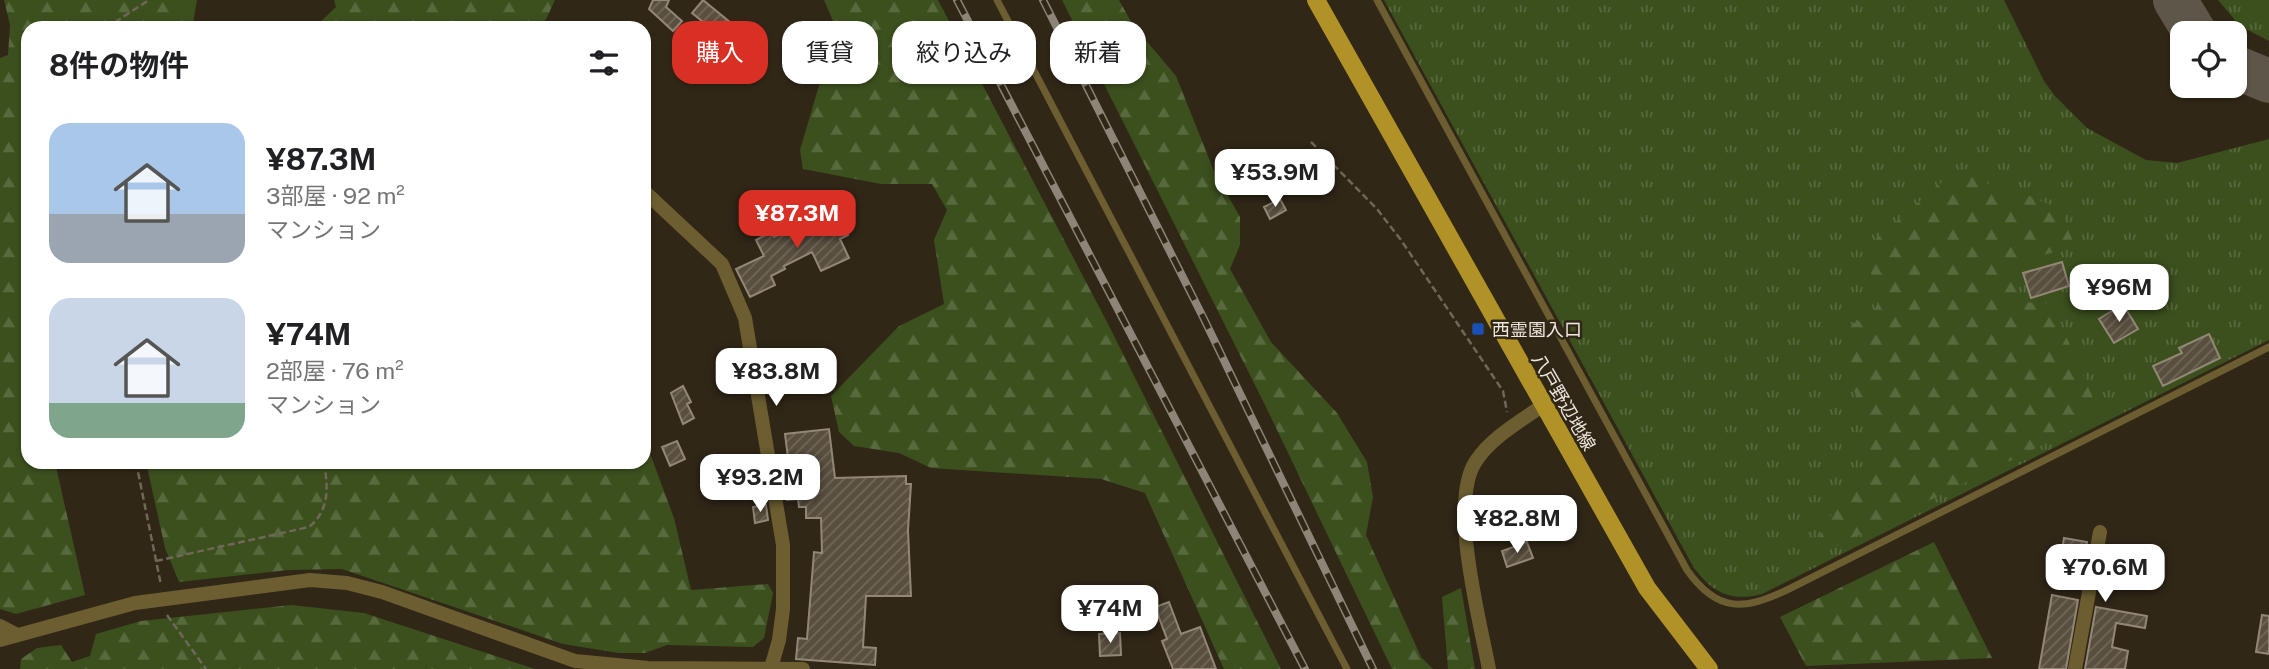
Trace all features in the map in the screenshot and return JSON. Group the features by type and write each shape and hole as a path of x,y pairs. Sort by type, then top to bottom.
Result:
{"main road":[{"name":"八戸野辺地線","path":"1315,0 1647,588 1709,669"}],"street":[{"path":"651,198 722,264 745,318 783,545 783,609 779,640 771,668"},
{"path":"1489,669 1463,507 1474,463 1509,429 1542,405"},
{"path":"2075,669 2100,532"},
{"path":"0,640 88,614 159,599 310,580 347,583 382,592 575,661 609,667 803,669"},
{"path":"0,626 17,635"}],"lane":[{"path":"997,0 1347,669"},
{"path":"1377,0 1687,570 1698,587 1727,604 1757,604 1789,589 2269,347"}],"path":[{"path":"117,21 149,0"},
{"path":"1311,142 1377,209 1401,240 1503,391 1509,429"},
{"path":"137,469 156,561 159,599 206,669"},
{"path":"156,561 309,527 320,517 324,508 327,495 325,469"}],"green space":[{"path":"4,0 197,0 193,21 21,21 21,469 57,469 85,595 16,614 0,609 0,58 8,55 10,25"},
{"path":"334,0 555,0 545,21 321,21 336,7"},
{"path":"824,0 938,0 949,21 892,21 892,84 982,84 1107,322 1281,669 1224,669 1145,493 1101,479 931,468 899,453 854,446 839,432 831,396 899,326 944,304 934,240 947,210 932,184 881,184 803,169 800,150 819,84 878,84 878,21 833,21"},
{"path":"1062,0 1119,0 1131,21 1073,21"},
{"path":"1384,0 2004,0 2044,81 2055,96 2087,128 2146,160 2177,163 2269,139 2269,340 1762,594 1741,597 1724,593 1708,584 1694,568"},
{"path":"2218,0 2269,0 2269,41 2247,30 2247,21 2236,21"},
{"path":"1146,40 1176,76 1214,171 1240,217 1240,245 1230,269 1271,342 1337,413 1367,462 1373,497 1366,535 1421,657 1433,669 1392,669 1266,407 1104,84 1146,84"},
{"path":"1975,166 1996,196 2030,196 2059,209 2075,246 2016,263 2015,287 2024,302 2052,304 2101,416 1814,557 1823,526 1865,470 1865,425 1844,358 1849,326 1872,313 1888,289 1871,274 1875,240 1951,174"},
{"path":"651,456 674,518 691,590 768,584 773,593 764,638 753,647 667,645 645,653 619,653 563,644 342,569 289,570 179,582 165,548 148,469 651,469"},
{"path":"1934,542 1992,658 1806,666 1780,617"},
{"path":"1461,588 1475,669 1448,669 1442,597"},
{"path":"291,605 364,613 535,669 20,669 21,659 37,648 61,645 72,662 90,656 96,634 141,621"}],"building":[{"path":"653,0 669,0 666,7 682,21 672,21 672,30 649,9"},
{"path":"703,0 728,21 702,21 692,13"},
{"path":"1280,199 1286,210 1270,219 1264,207"},
{"path":"839,206 847,223 843,225 848,235 840,239 849,258 821,271 812,252 784,266 785,269 771,276 775,285 750,297 736,269 764,256 756,240 771,232 774,237"},
{"path":"2062,262 2069,286 2031,298 2023,273"},
{"path":"2123,304 2138,329 2114,343 2099,319"},
{"path":"2209,334 2220,358 2163,386 2153,366 2182,353 2179,348"},
{"path":"683,386 691,402 687,404 694,418 683,424 671,393"},
{"path":"829,429 835,478 906,476 906,484 911,484 908,530 911,596 866,596 863,647 876,648 875,665 796,659 798,638 807,639 814,552 822,553 821,518 806,518 806,507 799,507 798,499 787,500 787,484 801,482 798,456 788,458 785,434"},
{"path":"677,441 685,459 670,466 662,447"},
{"path":"766,505 768,520 755,523 753,507"},
{"path":"2064,538 2087,542 2083,559 2061,555"},
{"path":"1527,542 1533,558 1507,567 1502,551"},
{"path":"2052,595 2078,600 2066,669 2039,669"},
{"path":"1169,602 1181,634 1200,627 1216,669 1173,669 1162,641 1167,639 1155,607"},
{"path":"2096,607 2147,616 2145,628 2116,623 2112,647 2128,651 2125,669 2085,669"},
{"path":"2262,615 2269,616 2269,654 2256,652"},
{"path":"1120,633 1121,655 1100,656 1099,634"}],"taxiway":[{"path":"2175,0 2188,21"},
{"path":"2247,72 2269,81"}],"railway":[{"path":"957,0 1305,669"},
{"path":"1043,0 1204,319 1373,669"}],"place":[{"name":"西霊園入口","path":"1478,329"}]}
